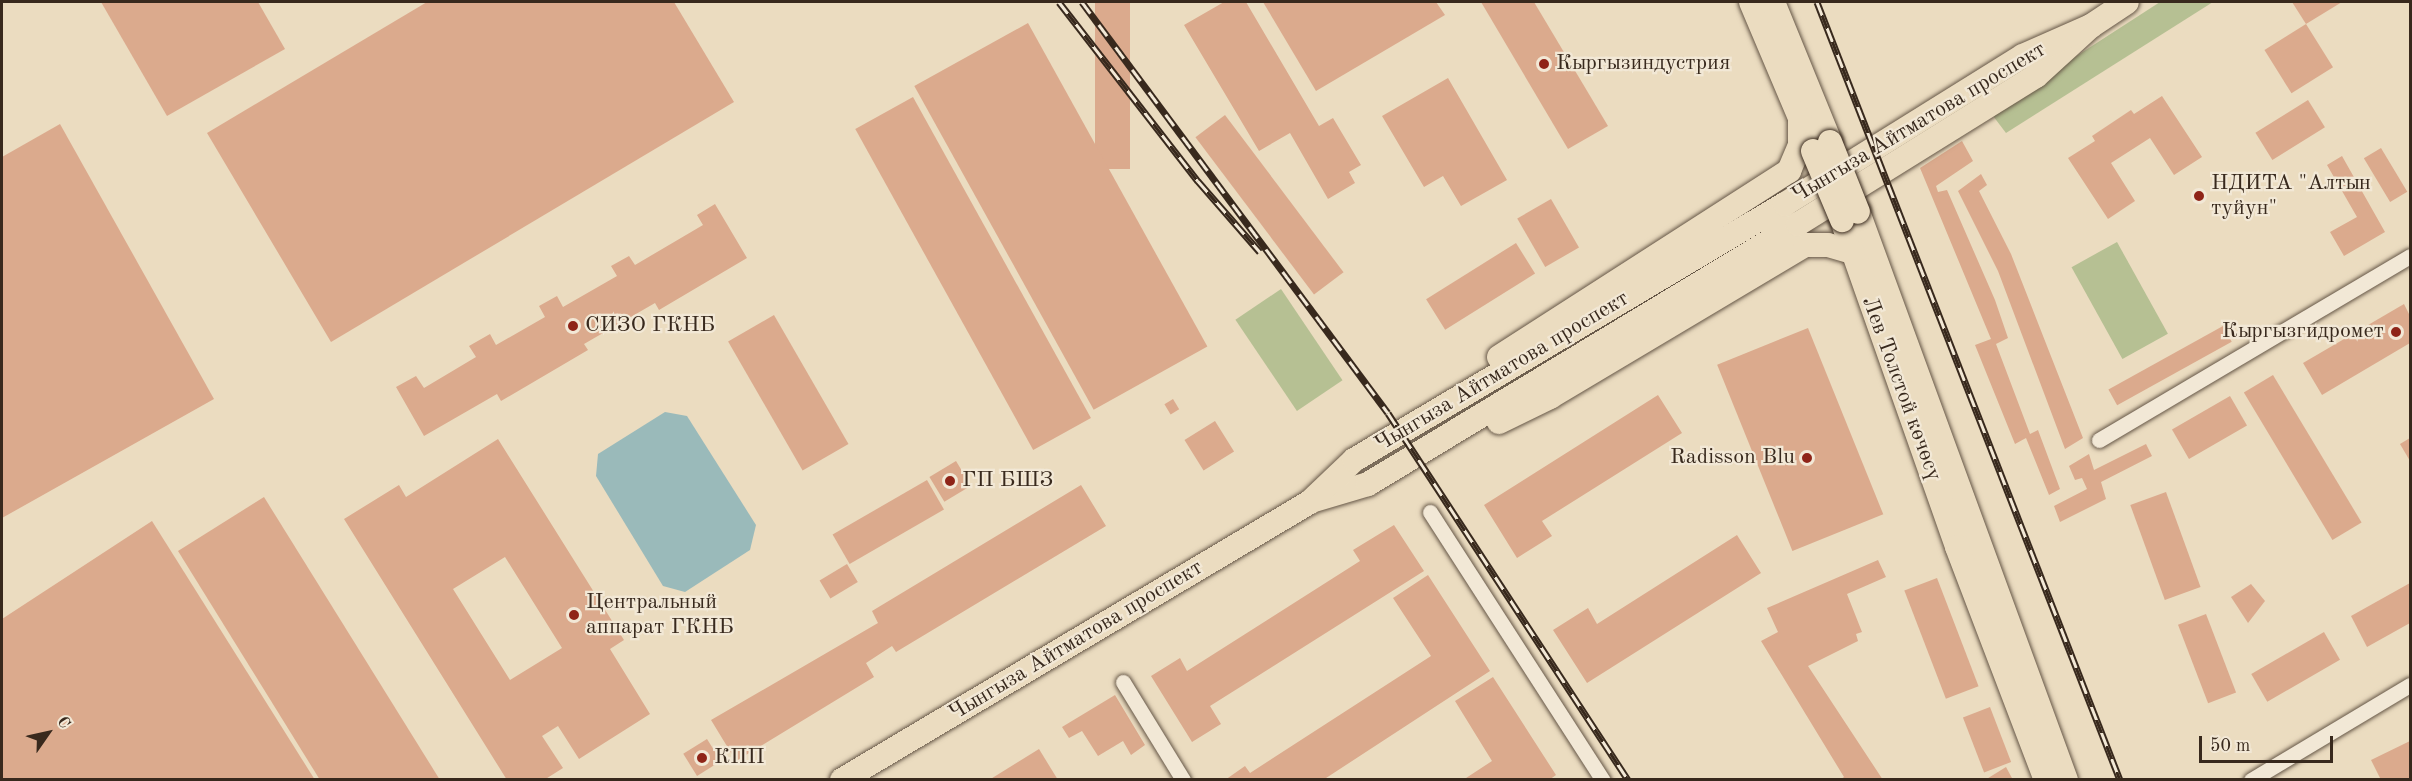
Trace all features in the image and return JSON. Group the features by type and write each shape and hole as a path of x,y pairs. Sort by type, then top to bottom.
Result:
{"main road":[{"name":"Лев Толстой көчөсү","path":"1751,2 1800,118 1821,147"},
{"name":"Лев Толстой көчөсү","path":"1773,2 1821,147 1850,216 2066,780"},
{"path":"2091,26 2127,2"},
{"name":"Чынгыза Айтматова проспект","path":"842,780 1310,502 1354,460 1785,204 2023,56 2091,26"},
{"name":"Чынгыза Айтматова проспект","path":"1310,502 1368,484 1439,442 2036,76 2091,26"},
{"path":"1425,418 1467,378 1789,171 1800,145 1800,118"},
{"name":"Лев Толстой көчөсү","path":"1850,216 1852,252 2046,780"},
{"path":"1439,442 1485,429 1550,397 1805,245 1828,245 1852,252"}],"street":[{"path":"2099,440 2410,256"},
{"path":"1430,512 1603,780"},
{"path":"1123,682 1183,780"},
{"path":"2251,780 2410,685"}],"green space":[{"path":"2160,2 2213,2 2006,133 1990,112"},
{"path":"2117,242 2168,334 2122,359 2072,267"},
{"path":"1281,289 1343,380 1297,411 1235,320"}],"water":[{"path":"665,412 687,416 756,525 750,550 685,592 663,586 596,476 598,454"}],"building":[{"path":"101,2 258,2 285,49 167,116"},
{"path":"427,2 674,2 734,102 331,342 207,133"},
{"path":"1095,2 1130,2 1130,169 1095,169"},
{"path":"1224,2 1246,2 1319,126 1333,118 1361,165 1349,172 1355,183 1328,199 1290,133 1259,151 1184,25"},
{"path":"1263,2 1436,2 1445,15 1316,91"},
{"name":"Кыргызиндустрия","path":"1481,2 1534,2 1608,126 1568,149"},
{"path":"2292,2 2342,2 2306,24"},
{"path":"1028,23 1207,347 1094,410 914,86"},
{"path":"2306,24 2333,67 2291,93 2264,50"},
{"path":"1448,78 1507,180 1461,206 1443,176 1424,187 1382,116"},
{"path":"2162,96 2202,157 2174,175 2150,138 2111,163 2135,201 2108,219 2068,158 2095,141 2092,136 2131,110 2134,114"},
{"path":"913,97 1091,418 1033,450 855,129"},
{"path":"2308,100 2325,127 2272,160 2255,133"},
{"path":"1225,115 1344,272 1314,295 1195,137"},
{"path":"60,124 214,399 2,518 2,157"},
{"path":"1962,141 1973,161 1936,186 1938,192 1947,190 1995,300 2008,338 1996,344 2030,434 2038,430 2060,489 2049,495 2026,438 2015,444 1975,345 1991,339 1920,168"},
{"path":"2381,148 2407,192 2390,202 2364,158"},
{"path":"2342,156 2385,232 2344,256 2330,232 2357,217 2327,165"},
{"path":"1981,174 1987,185 1979,191 2011,254 2083,438 2065,449 1998,271 1958,191"},
{"path":"1551,199 1579,247 1545,267 1517,218"},
{"name":"СИЗО ГКНБ","path":"715,204 747,258 659,310 655,303 584,344 588,350 501,401 497,394 424,436 396,387 416,376 424,388 476,357 469,346 490,334 496,345 545,317 539,306 557,296 563,307 617,276 611,266 629,256 635,265 703,225 697,215"},
{"path":"1516,243 1535,274 1445,330 1426,299"},
{"name":"Кыргызгидромет","path":"2404,304 2410,316 2410,343 2322,395 2303,363"},
{"path":"774,315 848,444 803,471 728,342"},
{"path":"2223,326 2232,342 2117,405 2108,390"},
{"name":"Radisson Blu","path":"1808,328 1883,514 1792,551 1717,365"},
{"path":"2273,375 2362,522 2332,540 2244,393"},
{"path":"1658,395 1682,433 1542,521 1552,536 1517,558 1484,505"},
{"path":"2230,396 2247,425 2189,459 2172,430"},
{"path":"1173,399 1179,409 1171,414 1164,404"},
{"path":"1215,421 1234,452 1204,471 1184,440"},
{"path":"2410,438 2410,461 2400,444"},
{"name":"Центральный аппарат ГКНБ","path":"498,439 624,640 610,649 650,714 579,759 558,726 542,736 563,768 544,780 507,780 344,519 399,485 406,497","holes":["505,557 562,648 510,680 453,589"]},
{"path":"2146,444 2152,456 2101,482 2106,499 2060,522 2054,506 2087,489 2082,478 2075,480 2069,466 2089,454 2094,470"},
{"name":"ГП БШЗ","path":"956,461 971,486 944,502 929,477"},
{"path":"927,480 944,509 850,564 833,534"},
{"path":"1081,485 1106,526 896,652 892,646 866,663 874,677 736,761 711,720 878,623 872,611"},
{"path":"2166,492 2201,587 2165,600 2130,505"},
{"path":"264,497 440,780 320,780 178,551"},
{"path":"152,521 315,780 2,780 2,619"},
{"path":"1394,525 1424,571 1210,706 1221,724 1192,742 1151,676 1180,658 1187,671 1360,561 1353,550"},
{"path":"1737,535 1761,573 1587,683 1553,630 1588,608 1597,624"},
{"path":"1878,560 1886,577 1847,594 1862,632 1856,634 1858,641 1808,666 1883,780 1840,780 1844,777 1761,641 1778,632 1767,608"},
{"path":"847,564 858,582 830,598 820,580"},
{"path":"1428,575 1490,671 1323,780 1225,780 1245,766 1250,773 1431,656 1393,598"},
{"path":"1937,578 1979,686 1946,699 1904,591"},
{"path":"2410,583 2410,623 2367,647 2351,616"},
{"path":"2251,584 2265,601 2248,623 2231,597"},
{"path":"2206,614 2236,692 2208,703 2178,625"},
{"path":"2324,632 2340,660 2267,702 2251,674"},
{"path":"1493,677 1556,775 1549,780 1463,780 1492,761 1455,701"},
{"path":"1115,695 1145,745 1131,755 1123,741 1098,756 1082,731 1069,738 1062,727"},
{"path":"1990,707 2011,762 1984,772 1963,717"},
{"name":"КПП","path":"707,739 721,761 697,776 683,754"},
{"path":"2410,741 2410,780 2381,780 2371,760"},
{"path":"1039,749 1058,780 989,780"},
{"path":"2006,767 2013,780 1985,780"}],"railway":[{"path":"1059,2 1198,181 1260,252"},
{"path":"1082,2 1388,413 1628,780"},
{"path":"1817,2 2120,780"}],"place":[{"name":"Кыргызиндустрия","path":"1544,64"},
{"name":"НДИТА \"Алтын туйун\"","path":"2199,196"},
{"name":"СИЗО ГКНБ","path":"573,326"},
{"name":"Кыргызгидромет","path":"2396,332"},
{"name":"Radisson Blu","path":"1807,458"},
{"name":"ГП БШЗ","path":"950,481"},
{"name":"Центральный аппарат ГКНБ","path":"574,615"},
{"name":"КПП","path":"702,758"}]}
